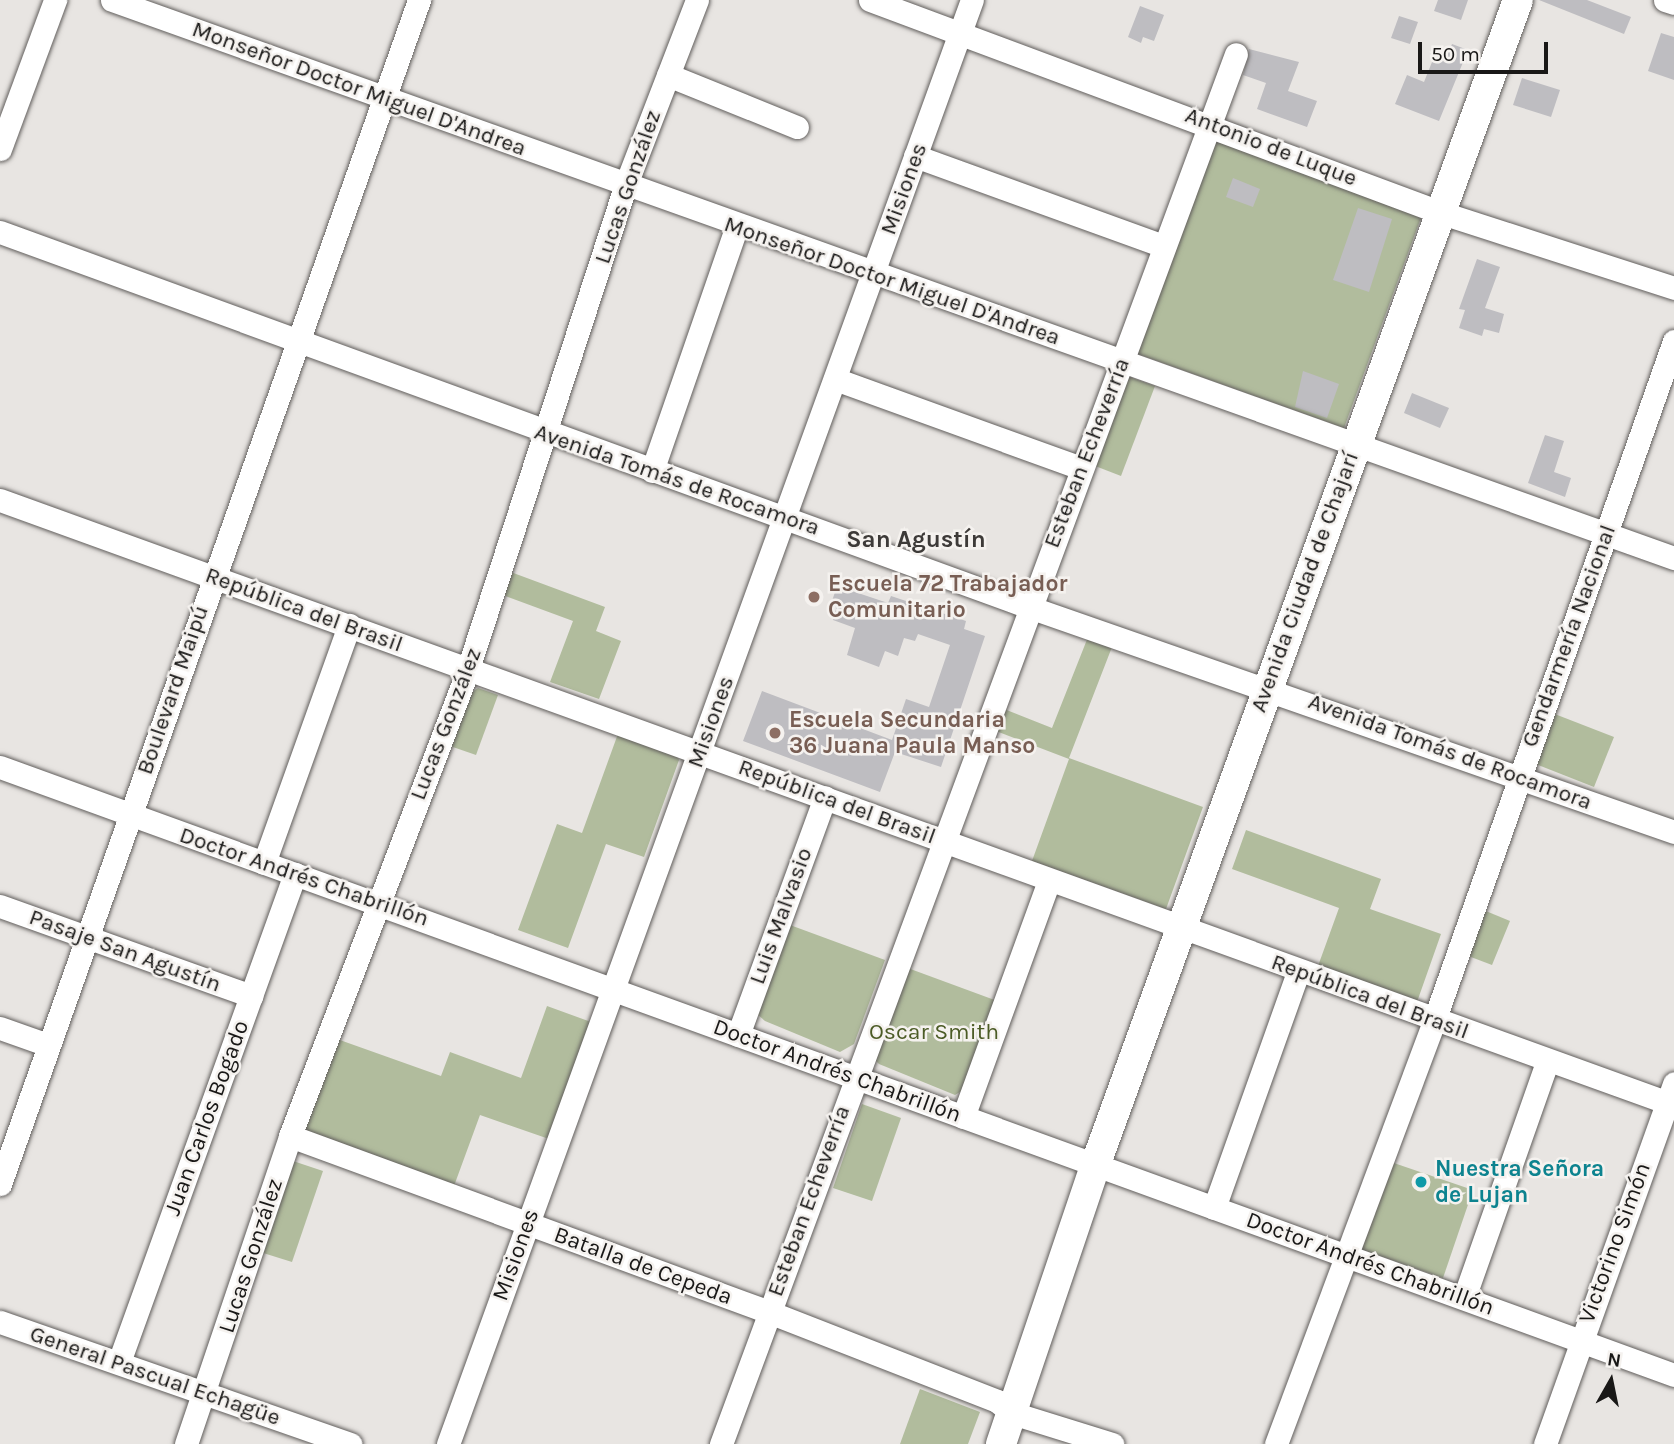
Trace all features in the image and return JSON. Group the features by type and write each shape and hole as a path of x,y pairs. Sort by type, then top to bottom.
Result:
{"main road":[{"name":"Avenida Ciudad de Chajarí","path":"981,1444 1004,1407 1095,1166 1518,0"},
{"name":"Avenida Ciudad de Chajarí","path":"1001,1444 1004,1407"}],"street":[{"path":"0,149 55,0"},
{"name":"Monseñor Doctor Miguel D'Andrea","path":"112,0 382,100 626,184 872,275 1674,558"},
{"name":"Boulevard Maipú","path":"0,1184 212,577 419,0"},
{"name":"Lucas González","path":"186,1444 290,1136 468,669 626,184 697,0"},
{"name":"Antonio de Luque","path":"870,0 1209,123 1439,212 1674,288"},
{"name":"Misiones","path":"448,1444 972,0"},
{"path":"1665,0 1674,3"},
{"name":"Esteban Echeverría","path":"721,1444 942,841 1236,54"},
{"path":"668,75 797,127"},
{"path":"915,156 1164,246"},
{"path":"652,471 737,226"},
{"name":"Avenida Tomás de Rocamora","path":"0,232 1029,607 1267,687 1674,832"},
{"name":"Gendarmería Nacional","path":"1276,1444 1434,1021 1674,341"},
{"path":"835,379 1081,468"},
{"name":"República del Brasil","path":"0,500 825,797 1049,881 1181,926 1298,972 1547,1062 1672,1097"},
{"path":"264,863 349,625"},
{"name":"Doctor Andrés Chabrillón","path":"0,767 378,902 1095,1166 1674,1375"},
{"name":"Luis Malvasio","path":"738,1035 825,797"},
{"name":"Juan Carlos Bogado","path":"118,1362 295,874"},
{"path":"963,1117 1049,881"},
{"name":"Pasaje San Agustín","path":"0,906 251,996"},
{"path":"1214,1208 1298,972"},
{"path":"0,1028 48,1045"},
{"path":"1464,1298 1547,1062"},
{"name":"Victorino Simón","path":"1545,1444 1579,1340 1672,1097"},
{"name":"Batalla de Cepeda","path":"290,1136 769,1312 1004,1407 1112,1444"},
{"name":"General Pascual Echagüe","path":"0,1322 349,1444"}],"green space":[{"path":"1213,139 1422,215 1344,428 1135,353"},
{"path":"1124,375 1155,386 1121,476 1090,464"},
{"path":"508,571 605,607 596,631 621,641 599,699 550,682 573,621 500,594"},
{"path":"1088,637 1112,647 1069,758 1203,807 1166,909 1032,861 1069,759 996,731 1004,709 1052,728"},
{"path":"478,688 498,695 476,755 450,746 469,694"},
{"path":"1547,711 1614,737 1594,787 1528,761"},
{"path":"619,731 676,751 679,760 644,857 606,844 568,948 518,930 557,824 582,833"},
{"path":"1246,830 1381,879 1370,909 1441,934 1417,1002 1318,966 1339,908 1232,869"},
{"path":"1481,909 1510,921 1492,965 1463,954"},
{"path":"790,925 885,960 854,1044 840,1052 765,1021 757,1014"},
{"name":"Oscar Smith","path":"905,967 1000,1002 968,1087 955,1095 879,1064 871,1056"},
{"path":"547,1006 591,1022 549,1139 480,1115 454,1186 303,1133 337,1039 441,1076 450,1052 521,1078"},
{"path":"862,1104 901,1118 872,1201 833,1188"},
{"path":"290,1160 323,1171 292,1262 260,1252"},
{"path":"1388,1161 1473,1190 1443,1278 1357,1248"},
{"path":"920,1389 980,1412 968,1444 900,1444"}],"building":[{"path":"1438,0 1468,0 1461,20 1434,11"},
{"path":"1539,0 1587,0 1631,17 1624,34"},
{"path":"1140,6 1164,15 1154,41 1143,37 1141,43 1128,37"},
{"path":"1399,16 1418,22 1410,44 1391,38"},
{"path":"1661,33 1674,37 1674,80 1648,71"},
{"path":"1452,44 1468,50 1439,121 1395,104 1407,75 1424,82 1436,52 1447,56"},
{"path":"1249,49 1299,62 1288,91 1317,101 1307,127 1257,109 1266,83 1243,75"},
{"path":"1522,78 1560,90 1551,117 1513,105"},
{"path":"1233,178 1260,189 1253,207 1226,197"},
{"path":"1358,208 1392,219 1369,292 1333,280"},
{"path":"1477,259 1500,267 1485,308 1504,314 1499,333 1484,329 1482,336 1459,328 1465,310 1459,309"},
{"path":"1303,371 1339,384 1327,418 1295,407"},
{"path":"1412,393 1449,408 1440,428 1404,413"},
{"path":"1545,435 1564,441 1554,472 1571,478 1565,497 1528,483"},
{"path":"837,586 888,603 891,596 966,621 964,629 985,636 941,767 895,752 880,792 743,741 762,691 892,740 906,699 929,707 950,645 918,634 915,641 904,638 898,656 885,651 879,667 847,655 855,628 833,620 837,606 831,604"}],"place":[{"name":"Escuela 72 Trabajador Comunitario","path":"814,597"},
{"name":"Escuela Secundaria 36 Juana Paula Manso","path":"775,733"},
{"name":"Nuestra Señora de Lujan","path":"1421,1182"}],"district":[{"name":"San Agustín","path":"916,540"}]}
